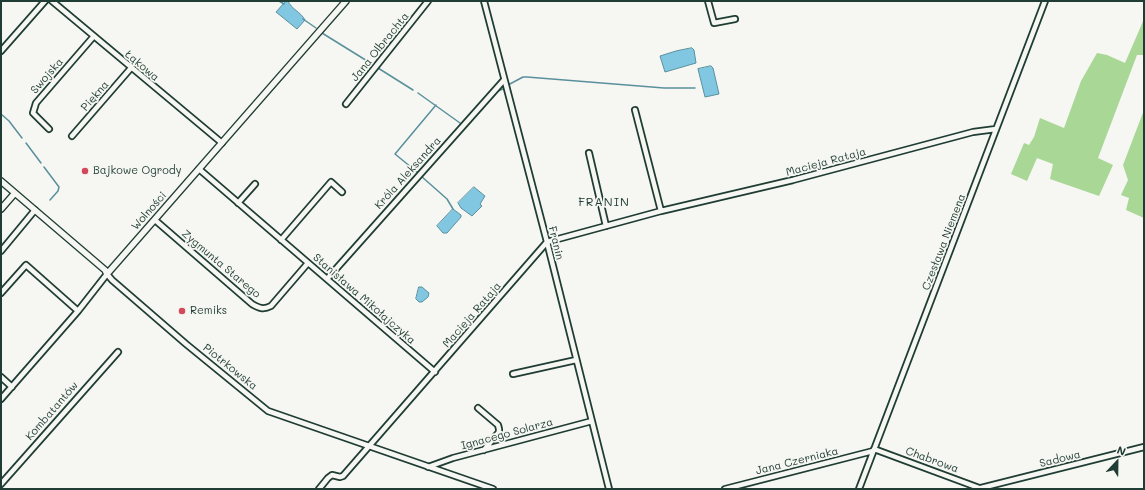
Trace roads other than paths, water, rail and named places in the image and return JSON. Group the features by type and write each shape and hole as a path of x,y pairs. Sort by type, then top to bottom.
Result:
{"street":[{"path":"1,52 45,1"},
{"name":"Łąkowa","path":"52,1 222,143"},
{"name":"Wolności","path":"1,399 78,311 107,274 346,1"},
{"name":"Jana Olbrachta","path":"346,104 428,1"},
{"name":"Franin","path":"484,1 547,242 609,489"},
{"path":"708,1 714,23 735,19"},
{"name":"Czesława Niemena","path":"859,489 1045,1"},
{"name":"Swojska","path":"50,129 35,116 33,112 34,108 94,36"},
{"name":"Piękna","path":"72,136 131,68"},
{"name":"Króla Aleksandra","path":"327,279 504,80"},
{"path":"635,110 661,211"},
{"name":"Macieja Rataja","path":"319,489 328,478 332,476 343,476 547,242 661,211 793,180 973,132 996,129"},
{"path":"588,153 606,226"},
{"name":"Stanisława Mikołajczyka","path":"199,169 435,372"},
{"name":"Piotrkowska","path":"1,181 105,270 112,280 186,344 268,411 493,489"},
{"path":"281,240 330,182 342,192"},
{"path":"238,203 255,184"},
{"path":"1,209 15,193"},
{"path":"1,251 35,210"},
{"name":"Zygmunta Starego","path":"155,220 252,304 259,308 265,309 271,306 308,263"},
{"path":"1,293 26,265 78,311"},
{"name":"Kombatantów","path":"1,484 118,352"},
{"path":"513,374 576,360"},
{"path":"1,376 12,387"},
{"path":"478,408 498,425 499,429 499,432 484,450"},
{"name":"Ignacego Solarza","path":"428,467 453,458 592,421"},
{"name":"Sadowa","path":"982,489 1144,447"},
{"name":"Chabrowa","path":"874,450 982,489"},
{"name":"Jana Czerniaka","path":"725,489 874,450"}],"water":[{"path":"288,1 289,4 305,20 297,29 276,12 285,2"},
{"path":"692,48 694,50 696,63 665,72 660,56"},
{"path":"711,66 713,68 719,94 705,97 698,69"},
{"path":"474,187 485,196 480,204 482,206 472,216 461,208 458,203"},
{"path":"453,209 461,215 461,217 447,233 443,233 437,226"},
{"path":"419,287 422,287 429,293 428,297 422,302 419,302 416,299"}],"waterway":[{"path":"279,1 284,4"},
{"path":"303,19 316,28"},
{"path":"322,33 372,64"},
{"path":"378,68 413,90"},
{"path":"508,85 523,77 527,77 664,88 695,88"},
{"path":"498,91 503,89"},
{"path":"418,93 460,123"},
{"path":"417,172 395,154 436,105"},
{"path":"1,114 9,121 22,138"},
{"path":"26,143 41,163"},
{"path":"44,167 59,187 58,191 50,200"},
{"path":"421,176 447,199 453,209"}],"place":[{"name":"Bajkowe Ogrody","path":"85,171"},
{"name":"Remiks","path":"182,311"}],"district":[{"name":"FRANIN","path":"604,202"}]}
